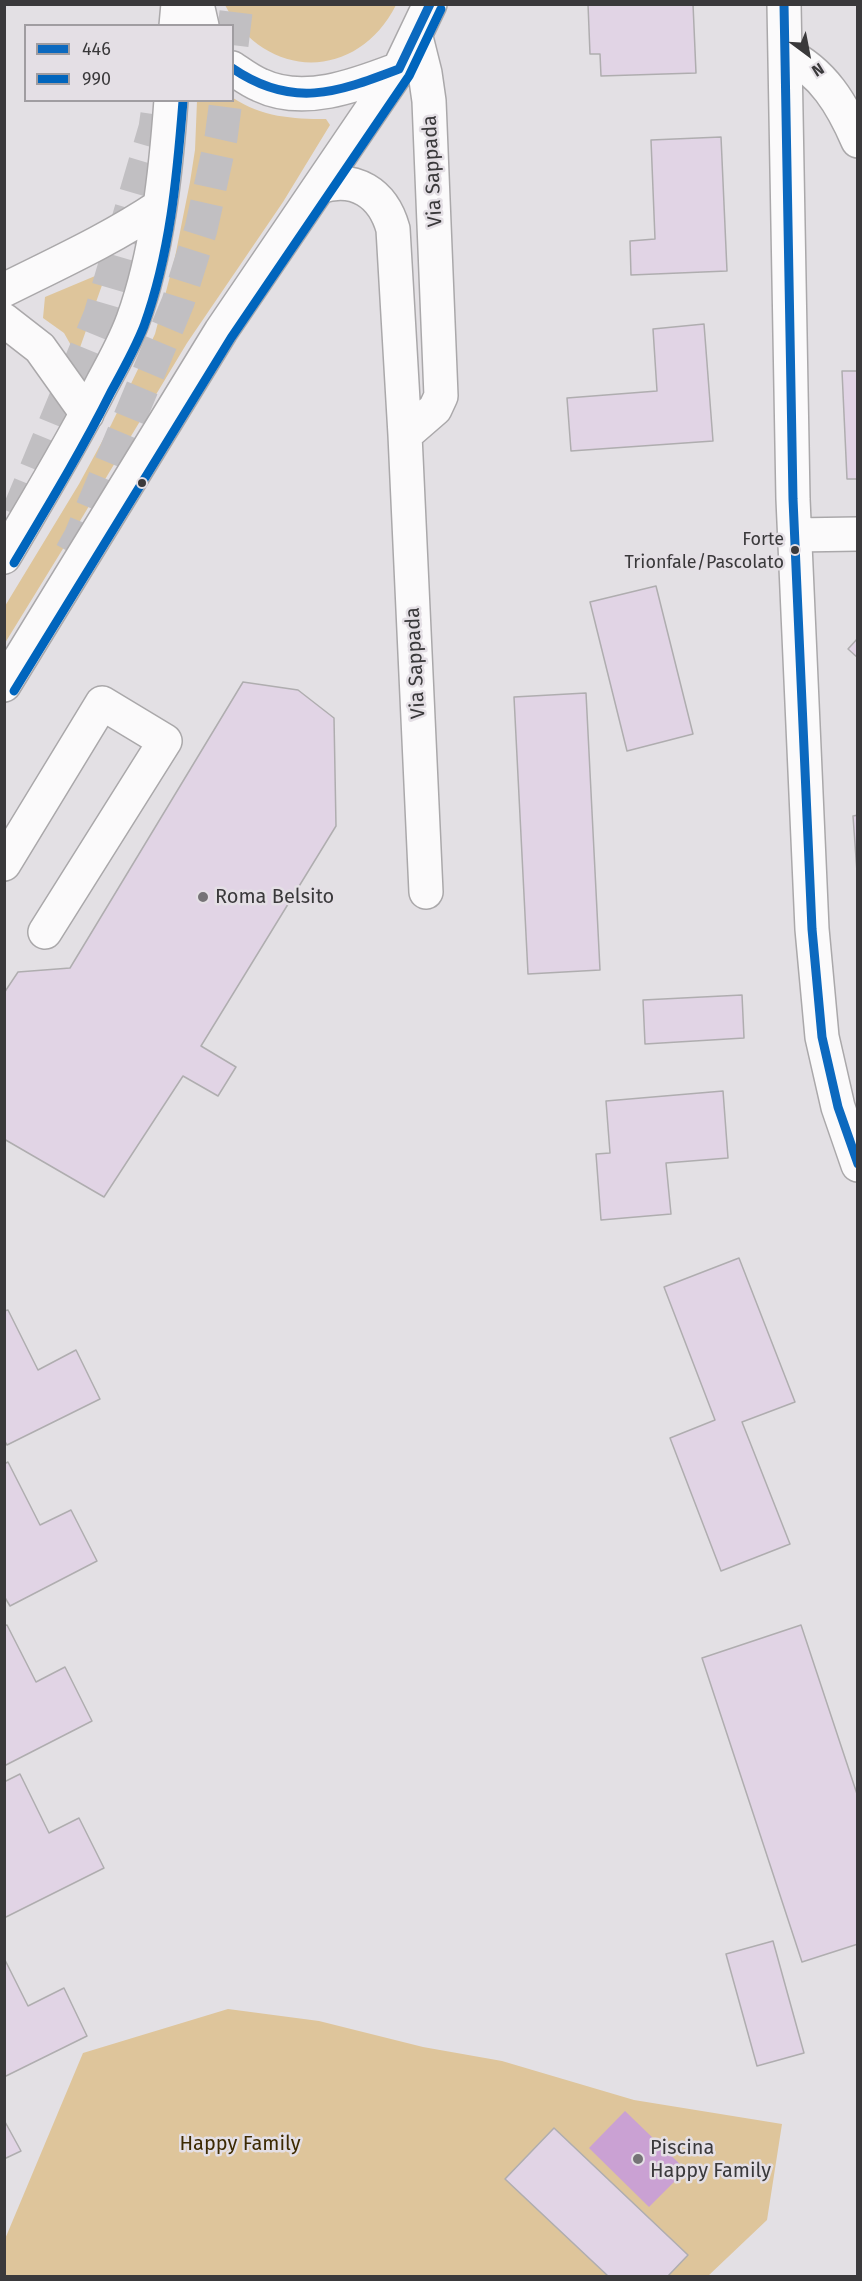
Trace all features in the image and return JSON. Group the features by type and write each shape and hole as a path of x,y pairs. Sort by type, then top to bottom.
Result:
{"street":[{"path":"176,24 178,4"},
{"path":"197,4 202,24"},
{"path":"4,685 221,331 399,69 430,4"},
{"path":"784,4 789,334 795,535 804,772 815,966 822,1037 838,1107 858,1165"},
{"name":"Via Sappada","path":"405,435 435,409 441,396 429,101 416,37"},
{"path":"786,54 801,62 824,82 843,110 858,141"},
{"path":"234,69 261,86 292,93 325,92 355,86 399,69"},
{"path":"4,557 87,414 132,321 140,296 160,206 167,163 171,102"},
{"name":"Via Sappada","path":"319,187 343,182 362,188 381,204 390,219 397,275 426,892"},
{"path":"4,290 82,253 134,224 160,206"},
{"path":"4,320 40,348 87,414"},
{"path":"795,535 858,534"},
{"path":"4,864 102,703 165,741 45,932"}],"green space":[{"path":"225,5 396,5 379,30 358,48 335,59 311,62 286,59 263,48 242,30"},
{"path":"234,99 266,113 326,119 330,125 283,202 187,343 5,643 5,606 79,484 111,425 155,334 175,257 195,150 197,102 234,102"},
{"path":"107,271 77,356 64,333 43,318 45,297"},
{"name":"Happy Family","path":"228,2009 319,2021 423,2047 502,2061 634,2100 782,2124 767,2220 708,2276 5,2276 5,2239 83,2053"}],"shaded area":[{"name":"Piscina Happy Family","path":"625,2111 686,2170 649,2207 589,2148"}],"building":[{"path":"588,4 693,4 696,73 601,76 600,54 590,54"},
{"path":"721,137 727,271 631,275 630,241 655,239 651,140"},
{"path":"704,324 713,441 571,451 567,398 657,391 653,329"},
{"path":"842,371 858,371 858,479 847,479"},
{"path":"656,586 693,734 627,751 590,602"},
{"path":"858,638 858,658 848,649"},
{"name":"Roma Belsito","path":"243,682 298,690 334,718 336,826 201,1046 236,1067 218,1096 183,1076 104,1197 4,1139 4,993 18,972 70,968"},
{"path":"586,693 600,970 528,974 514,697"},
{"path":"858,815 858,886 853,816"},
{"path":"742,995 744,1038 645,1044 643,1000"},
{"path":"723,1091 728,1158 666,1163 671,1214 601,1220 596,1154 610,1153 606,1101"},
{"path":"739,1258 795,1402 742,1422 790,1544 721,1571 670,1438 715,1420 664,1287"},
{"path":"8,1310 38,1370 76,1350 100,1399 7,1445 4,1440 4,1311"},
{"path":"8,1462 40,1525 71,1510 97,1561 10,1606 4,1596 4,1464"},
{"path":"7,1625 36,1682 65,1667 92,1721 4,1766 4,1626"},
{"path":"801,1625 858,1797 858,1944 802,1962 702,1658"},
{"path":"20,1774 49,1833 79,1818 104,1868 4,1918 4,1782"},
{"path":"773,1941 804,2053 757,2066 726,1954"},
{"path":"4,1958 28,2006 64,1988 87,2036 4,2077"},
{"path":"4,2120 21,2151 4,2159"},
{"path":"554,2128 688,2255 668,2276 608,2276 505,2179"}],"tunnel":[{"path":"234,29 237,4"},
{"path":"17,515 100,315 155,128 159,102"},
{"path":"71,553 80,537 178,302 201,229 221,138 226,102"}],"transit line":[{"name":"446","path":"234,69 254,81 295,93 314,93 355,85 399,69 430,4"},
{"name":"446","path":"784,4 793,499 812,929 822,1037 838,1107 858,1164"},
{"name":"990","path":"14,691 231,338 409,76 441,9"},
{"name":"990","path":"14,563 88,435 144,326 160,271 171,215 183,102"}],"place":[{"name":"Forte Trionfale/Pascolato","path":"795,550"},
{"name":"Roma Belsito","path":"203,897"},
{"name":"Piscina Happy Family","path":"638,2159"}]}
